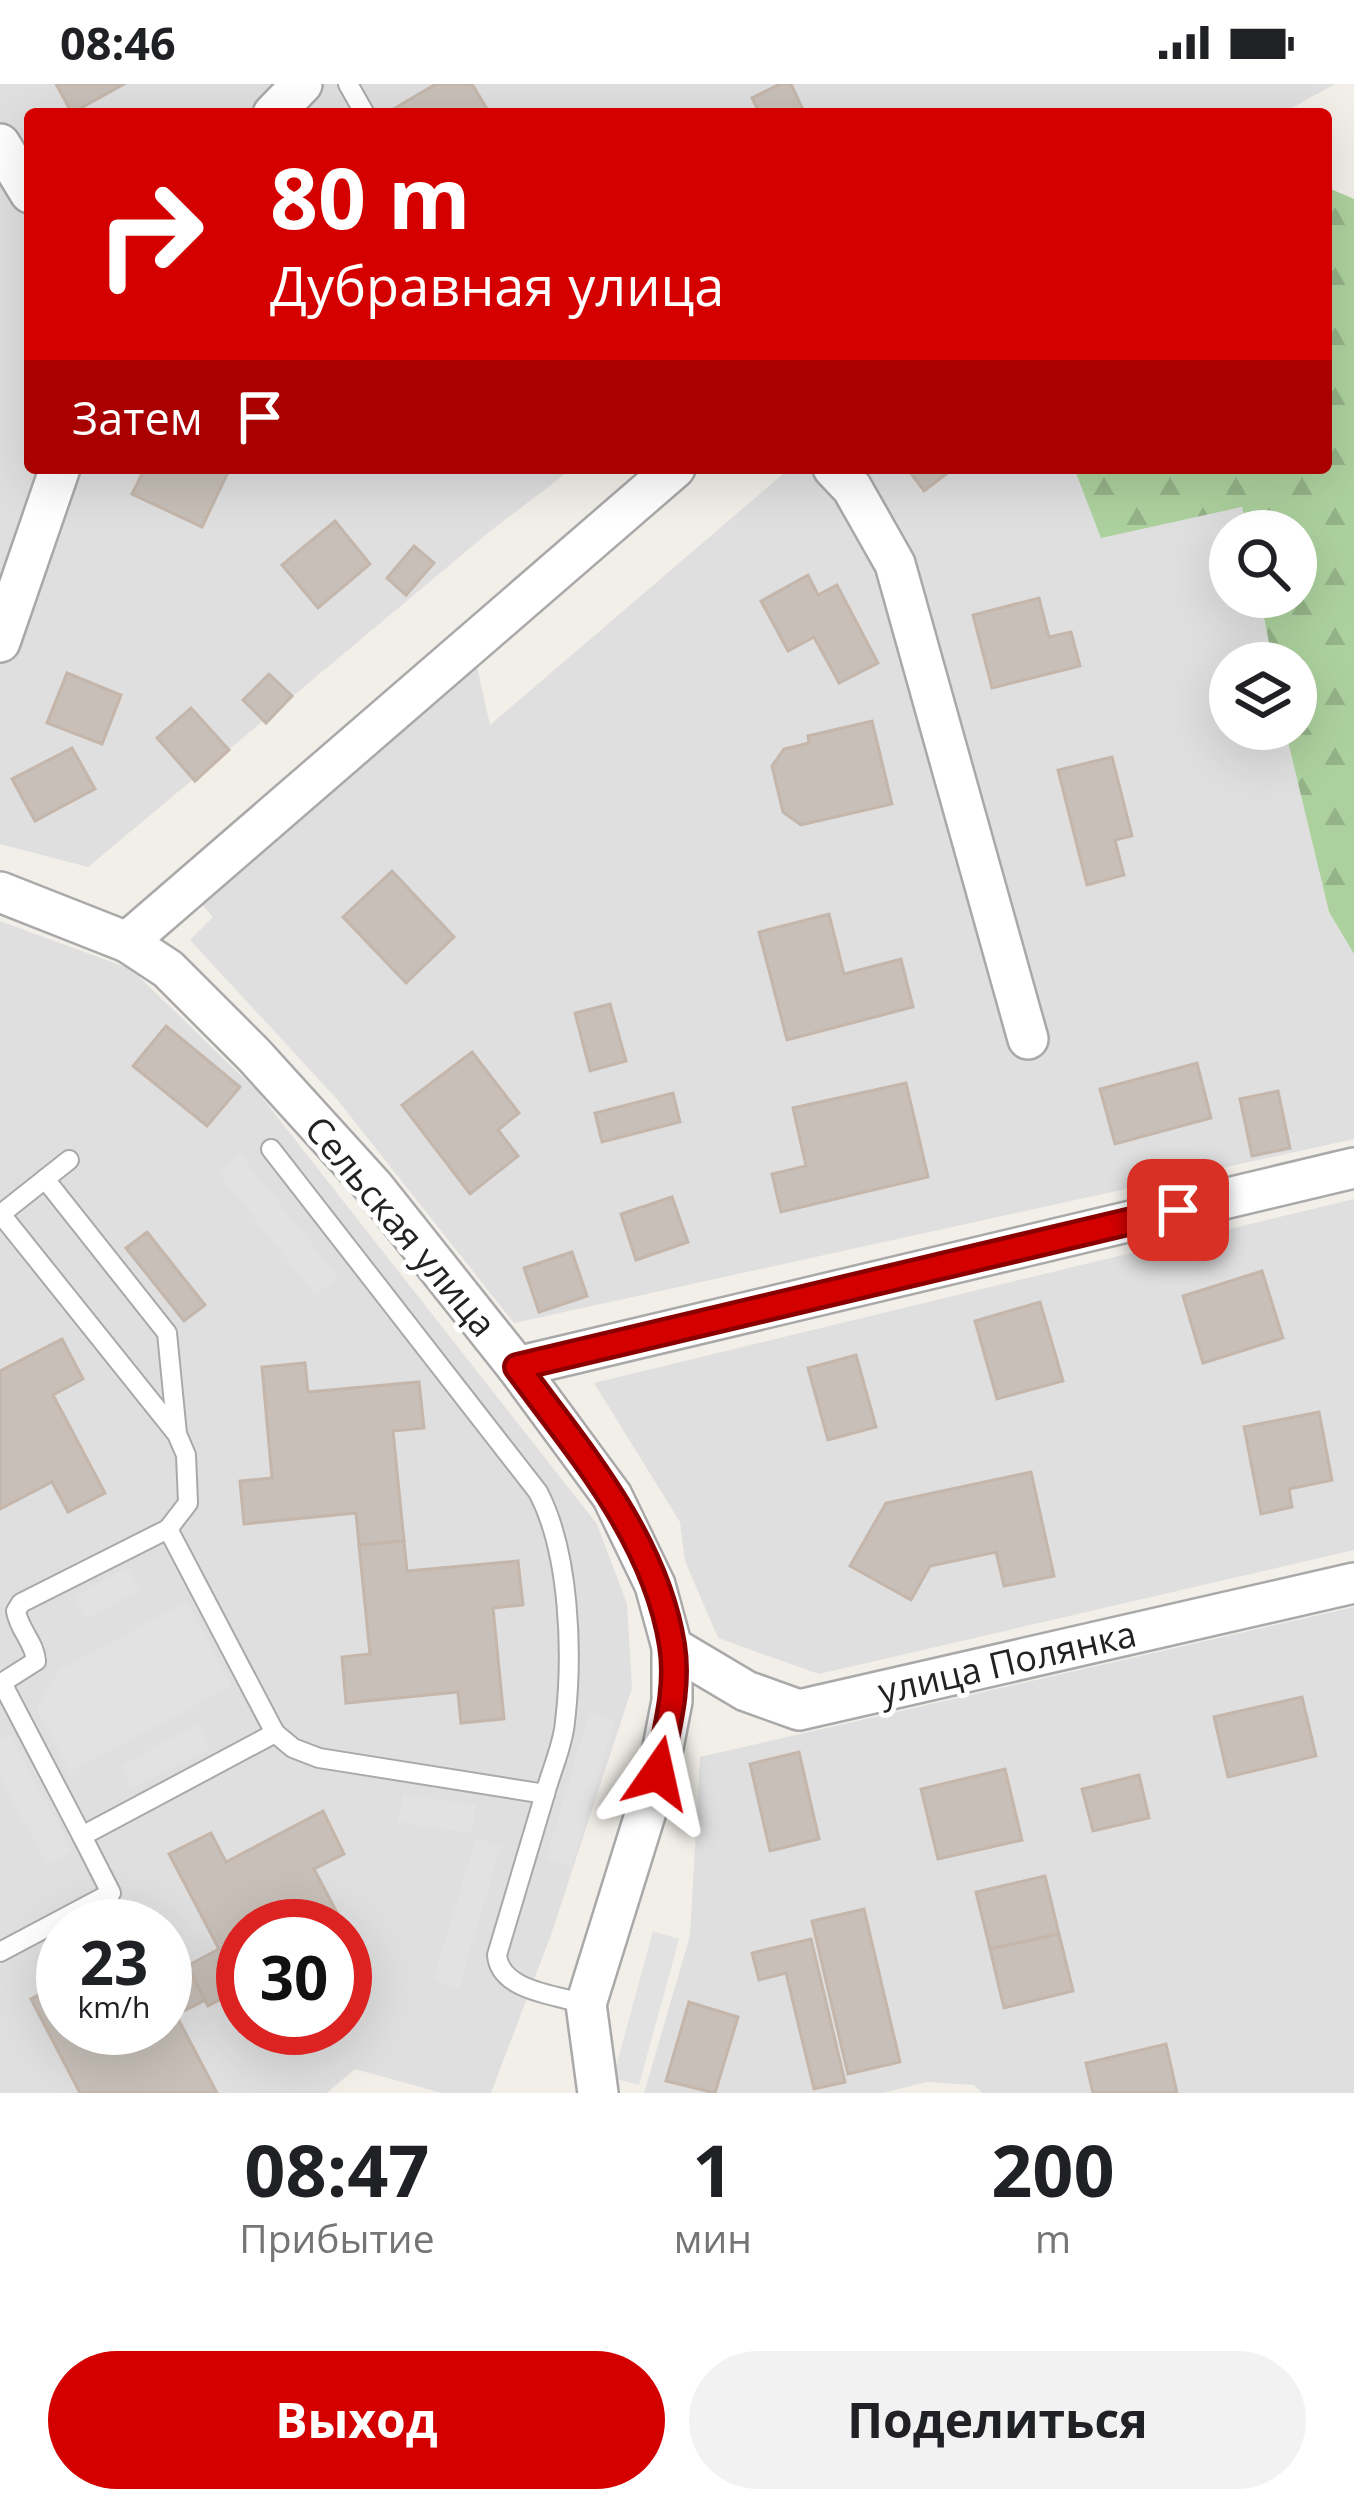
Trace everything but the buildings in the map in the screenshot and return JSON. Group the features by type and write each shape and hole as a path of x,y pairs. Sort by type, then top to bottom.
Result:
{"street":[{"path":"279,108 302,84"},
{"path":"0,144 24,183"},
{"path":"0,642 58,474"},
{"path":"127,942 668,474"},
{"path":"839,474 852,488 895,564 1028,1039"},
{"name":"Сельская улица","path":"0,892 127,942 168,969 373,1186 612,1496 656,1585 672,1647 672,1701 658,1773 586,2005 598,2093"},
{"path":"517,1367 1354,1168"},
{"name":"улица Полянка","path":"672,1647 746,1691 799,1710 1354,1583"}],"lane":[{"path":"271,1149 538,1492 549,1514 564,1591 565,1725 497,1955 498,1970 508,1980 586,2005"},
{"path":"0,1952 111,1893 1,1684 36,1661 17,1619 21,1604 168,1529 184,1512 190,1495 186,1455 177,1435 1,1214 69,1160"},
{"path":"45,1179 167,1334 177,1435"},
{"path":"168,1529 274,1733 293,1748 319,1758 544,1794"},
{"path":"82,1836 274,1733"}],"shaded area":[{"path":"0,84 1335,84 1292,108 24,108 24,474 565,474 88,867 0,844"},
{"path":"783,474 1076,474 1102,537 1209,514 1209,618 1264,618 1269,642 1209,642 1209,750 1290,750 1329,912 1354,954 1354,1139 514,1323 336,1098 190,940 213,917 200,902 476,662 490,725"},
{"path":"0,921 131,969 256,1090 597,1524 627,1604 632,1688 552,1932 491,2093 442,2093 355,2069 327,2093 0,2093"},
{"path":"240,1154 338,1277 315,1295 218,1172"},
{"path":"1354,1199 1354,1550 819,1674 718,1638 685,1561 680,1522 594,1383"},
{"path":"127,1568 139,1591 86,1619 74,1596"},
{"path":"187,1602 232,1686 70,1772 36,1708 59,1670"},
{"path":"1354,1607 1354,2093 982,2093 974,2085 926,2082 883,2093 644,2093 690,1936 700,1757"},
{"path":"589,1713 615,1720 572,1866 546,1859"},
{"path":"198,1724 210,1748 132,1789 120,1766"},
{"path":"10,1734 73,1852 47,1865 0,1778 0,1739"},
{"path":"403,1794 476,1805 471,1833 398,1822"},
{"path":"476,1838 501,1846 459,1988 433,1980"},
{"path":"653,1931 679,1939 639,2085 613,2078"}],"green space":[{"path":"1332,190 1354,199 1354,954 1329,912 1290,750 1317,750 1317,642 1269,642 1264,618 1317,618 1317,510 1242,507 1209,510 1209,514 1101,538 1076,474 1332,474"}],"route":[{"path":"658,1773 672,1701 672,1647 656,1585 612,1496 517,1367 1178,1210"}]}
